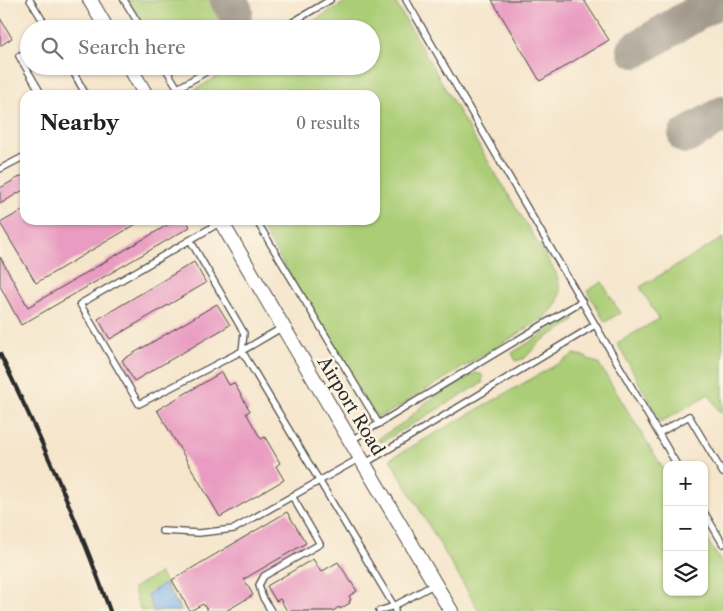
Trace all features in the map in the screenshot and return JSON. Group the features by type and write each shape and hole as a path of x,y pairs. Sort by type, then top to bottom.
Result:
{"street":[{"path":"90,0 102,20"},
{"path":"134,75 143,90"},
{"name":"Airport Road","path":"223,225 451,611"}],"lane":[{"path":"30,0 42,20"},
{"path":"124,0 136,20"},
{"path":"296,20 330,0"},
{"path":"406,0 675,461"},
{"path":"30,75 39,90"},
{"path":"75,75 83,90"},
{"path":"170,75 178,88 200,75"},
{"path":"0,170 20,159"},
{"path":"214,225 80,304 138,404 283,327"},
{"path":"259,225 379,424"},
{"path":"190,240 244,333 242,350 395,608"},
{"path":"350,441 582,301"},
{"path":"162,531 199,533 234,529 320,481 362,461 595,325"},
{"path":"658,434 689,416 723,473"},
{"path":"271,611 262,596 259,585 264,576 320,544 292,496"},
{"path":"708,519 723,544"},
{"path":"379,611 395,608 435,584"}],"green space":[{"path":"128,0 211,0 222,20 140,20"},
{"path":"349,0 394,0 474,138 556,273 560,293 554,308 544,318 388,413 375,417 260,225 380,225 380,90 194,90 220,75 380,75 380,20 315,20"},
{"path":"723,238 723,411 720,413 709,394 661,422 617,343 659,319 640,287"},
{"path":"602,282 620,313 605,322 587,291"},
{"path":"570,317 574,318 573,322 541,341 525,358 516,361 512,353"},
{"path":"575,354 583,356 599,364 663,468 663,596 708,596 708,541 723,565 723,611 479,611 390,459"},
{"path":"475,373 481,374 483,377 482,383 382,442 378,441 379,438 406,421 425,403"},
{"path":"160,573 182,611 141,611 133,588"}],"water":[{"path":"165,585 180,611 154,611 147,595"}],"building":[{"path":"492,0 584,0 609,40 540,81"},
{"path":"0,18 12,38 0,46"},
{"path":"20,177 20,192 0,204 0,188"},
{"path":"20,212 20,225 135,225 36,283 0,223"},
{"path":"167,225 189,225 190,227 21,325 0,286 0,257 28,307"},
{"path":"194,262 206,283 110,339 98,319"},
{"path":"217,304 230,325 134,381 122,360"},
{"path":"222,372 229,385 234,383 250,411 246,413 261,439 265,437 280,463 276,466 284,480 220,517 157,410"},
{"path":"287,512 306,543 244,579 253,595 226,611 208,611 203,604 190,611 172,580"},
{"path":"313,559 321,572 338,562 357,591 349,596 350,603 333,611 287,611 280,599 276,601 267,586"}],"taxiway":[{"path":"228,0 235,11"},
{"path":"635,50 718,0"},
{"path":"686,136 723,114"}],"railway":[{"path":"0,354 59,481 110,611"}]}
